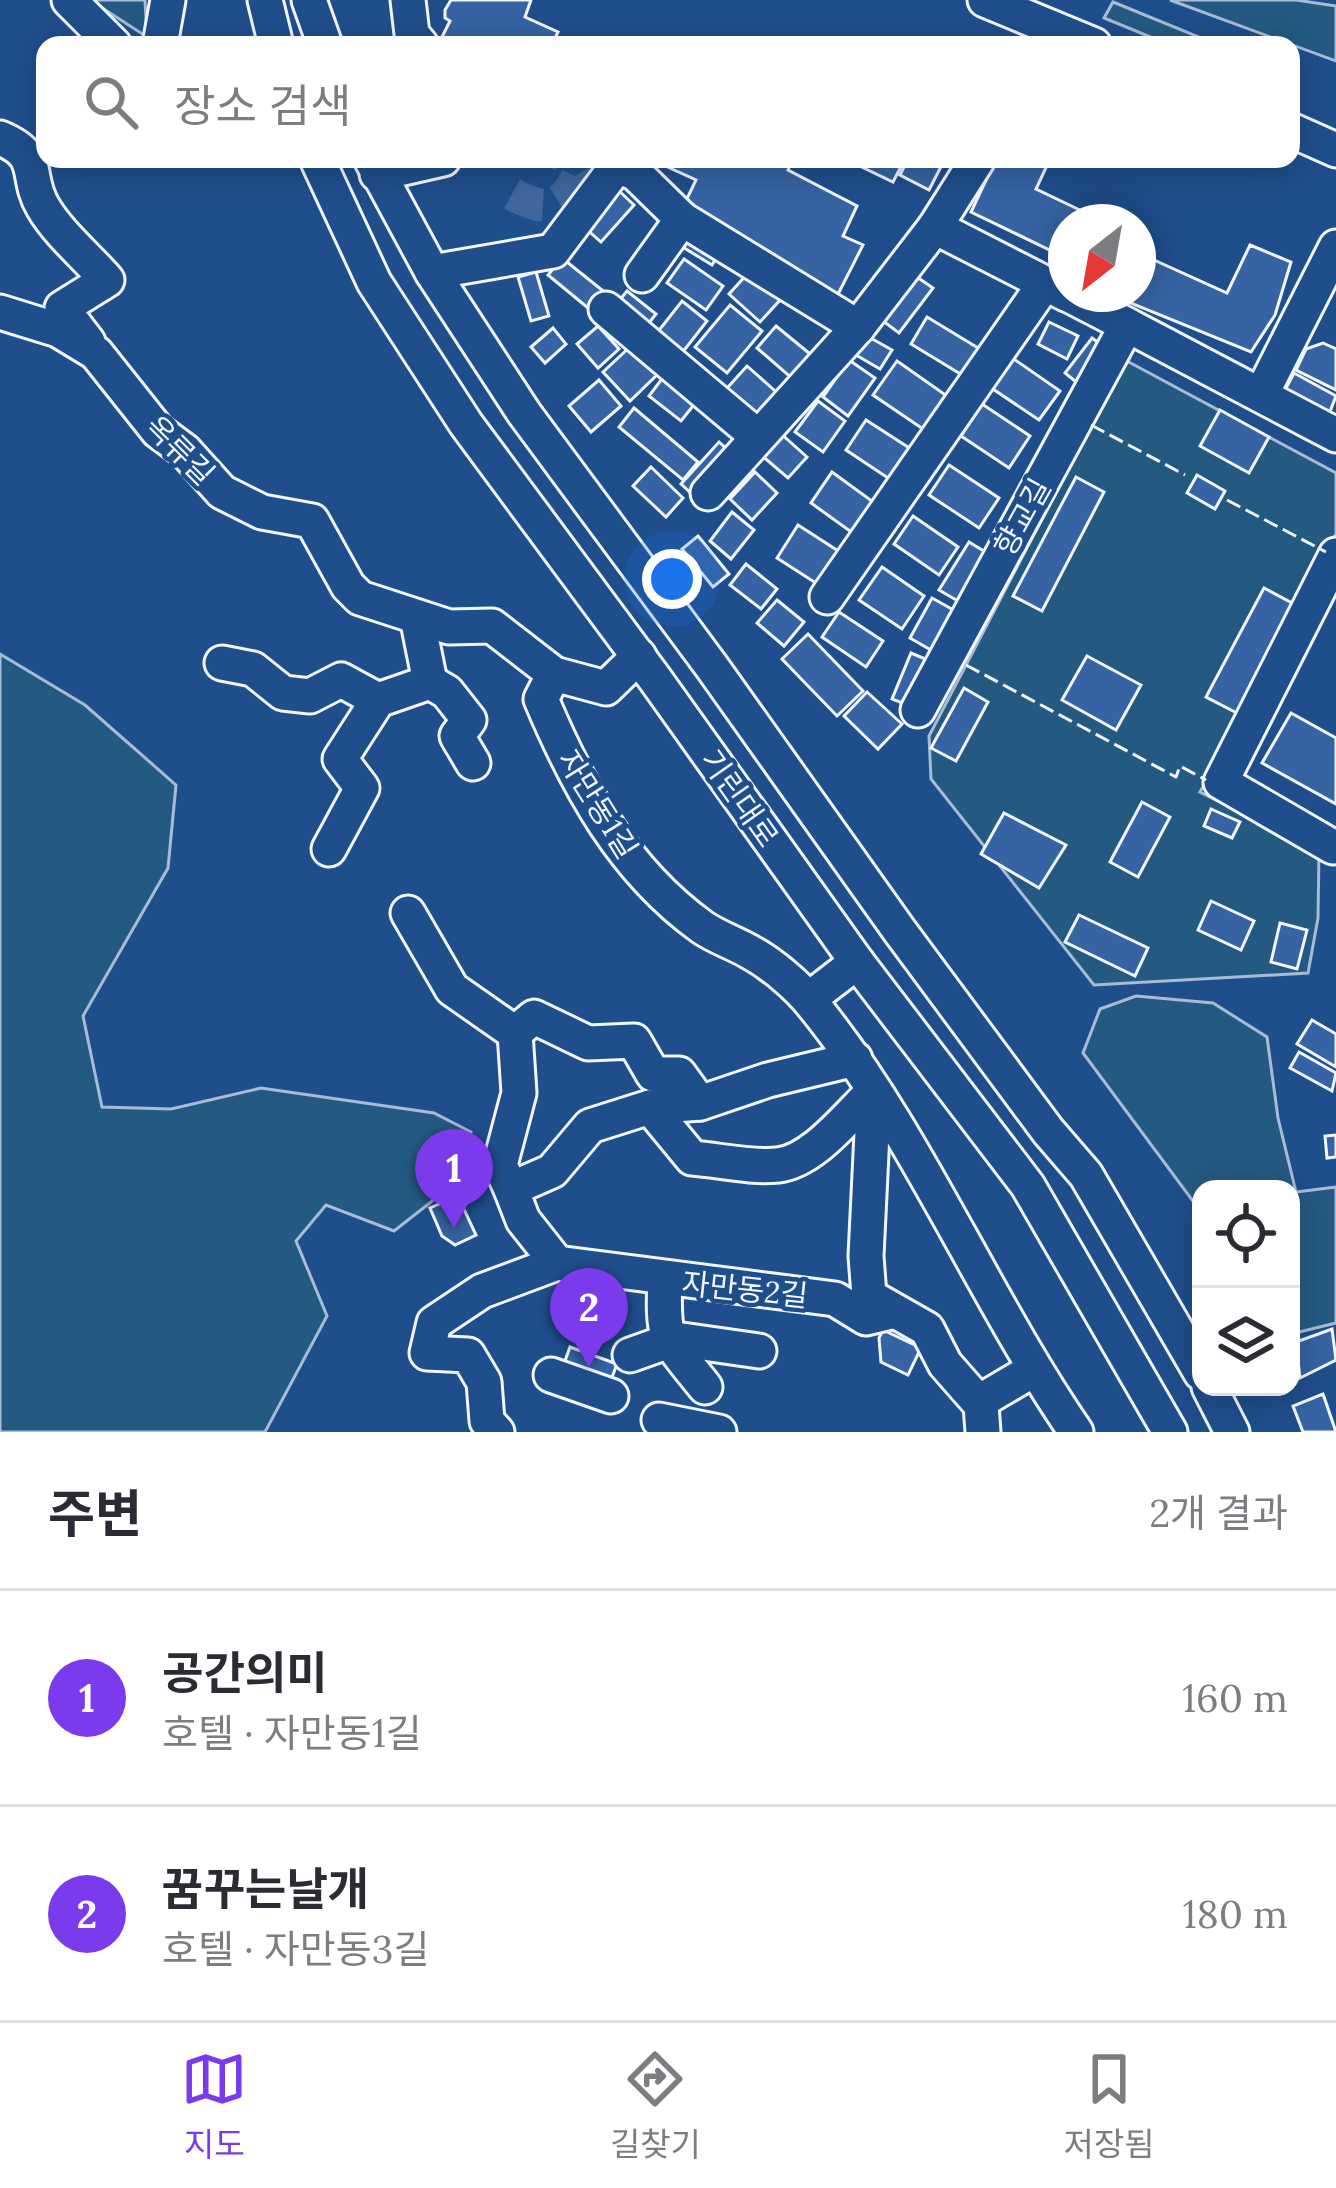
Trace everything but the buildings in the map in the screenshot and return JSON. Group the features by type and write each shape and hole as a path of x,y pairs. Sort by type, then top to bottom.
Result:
{"street":[{"path":"69,0 105,36"},
{"path":"162,36 168,0"},
{"path":"265,0 274,36"},
{"path":"309,0 322,36"},
{"path":"408,0 414,36"},
{"path":"985,0 1052,36"},
{"path":"1300,134 1336,150"},
{"path":"0,138 21,147 34,168 41,206 107,280 62,308 96,353"},
{"name":"기린대로","path":"321,168 374,282 466,424 857,962 1028,1186 1170,1432"},
{"name":"기린대로","path":"375,168 432,272 524,413 926,967 1086,1175 1192,1358"},
{"path":"432,272 553,251 615,168"},
{"path":"622,168 635,173 682,219 858,327"},
{"path":"708,494 858,327 935,226 972,168"},
{"path":"642,275 682,219"},
{"path":"935,226 1048,284"},
{"path":"1261,395 1336,248"},
{"path":"826,597 1048,304"},
{"path":"606,309 758,436"},
{"name":"옥류길","path":"0,312 58,330 96,353 158,431 222,492 262,512 312,521 348,586 360,598 449,627 492,626 554,674 606,688 639,656"},
{"path":"1102,312 1336,435"},
{"name":"향교길","path":"917,710 1127,325"},
{"path":"1333,847 1220,782 1336,555"},
{"path":"417,616 430,682 447,692 469,720 457,736 473,763"},
{"path":"222,663 253,669 283,693 310,696 340,680 378,700"},
{"name":"자만동1길","path":"554,674 541,699 607,831 650,883 705,929 756,955 809,999 855,1059 1033,1370"},
{"path":"329,849 362,788 340,759 378,700 430,682"},
{"path":"408,913 452,989 515,1033"},
{"path":"809,999 857,962"},
{"path":"515,1033 534,1017 588,1043 634,1041 653,1074 679,1074 700,1103"},
{"path":"515,1033 519,1094 500,1165 524,1220 556,1263"},
{"path":"511,1189 552,1171 590,1126 650,1107 700,1103 768,1079 855,1059"},
{"path":"650,1107 692,1158 775,1166 793,1162 874,1091"},
{"name":"자만동2길","path":"874,1091 866,1256 869,1296 927,1329 981,1419"},
{"name":"자만동2길","path":"497,1432 487,1421 484,1382 468,1355 427,1353 434,1322 482,1291 556,1263 835,1299 866,1318 891,1312"},
{"name":"자만동2길","path":"665,1280 663,1327 705,1387"},
{"path":"630,1355 675,1340 760,1351"},
{"path":"1033,1370 1076,1432"},
{"name":"자만동2길","path":"981,1419 984,1399 1033,1370"},
{"path":"551,1375 611,1396"},
{"path":"1214,1396 1232,1432"},
{"path":"659,1420 719,1432"}],"shaded area":[{"path":"90,0 145,0 145,36"},
{"path":"1170,0 1296,0 1336,6 1336,61 1300,48 1300,36 1268,36"},
{"path":"1113,2 1197,36 1148,36 1104,18"},
{"path":"1125,360 1336,473 1336,534 1200,792 1319,851 1318,918 1308,973 1094,985 931,779 929,736"},
{"path":"0,654 85,705 176,785 168,868 83,1016 102,1107 171,1109 261,1088 434,1113 471,1132 463,1177 394,1231 326,1205 296,1241 327,1316 265,1432 0,1432"},
{"path":"1136,996 1213,1003 1267,1037 1278,1118 1293,1180 1192,1180 1192,1200 1083,1053 1100,1009"},
{"path":"1336,1187 1336,1323 1300,1332 1300,1192"}],"tunnel":[{"path":"512,194 542,205 558,202 577,177 572,168"}],"fence":[{"path":"1091,425 1185,475"},
{"path":"1227,500 1326,552"},
{"path":"966,665 1176,777 1180,766 1206,780"}],"place":[{"name":"공간의미","path":"454,1228"},
{"name":"꿈꾸는날개","path":"589,1367"}]}
